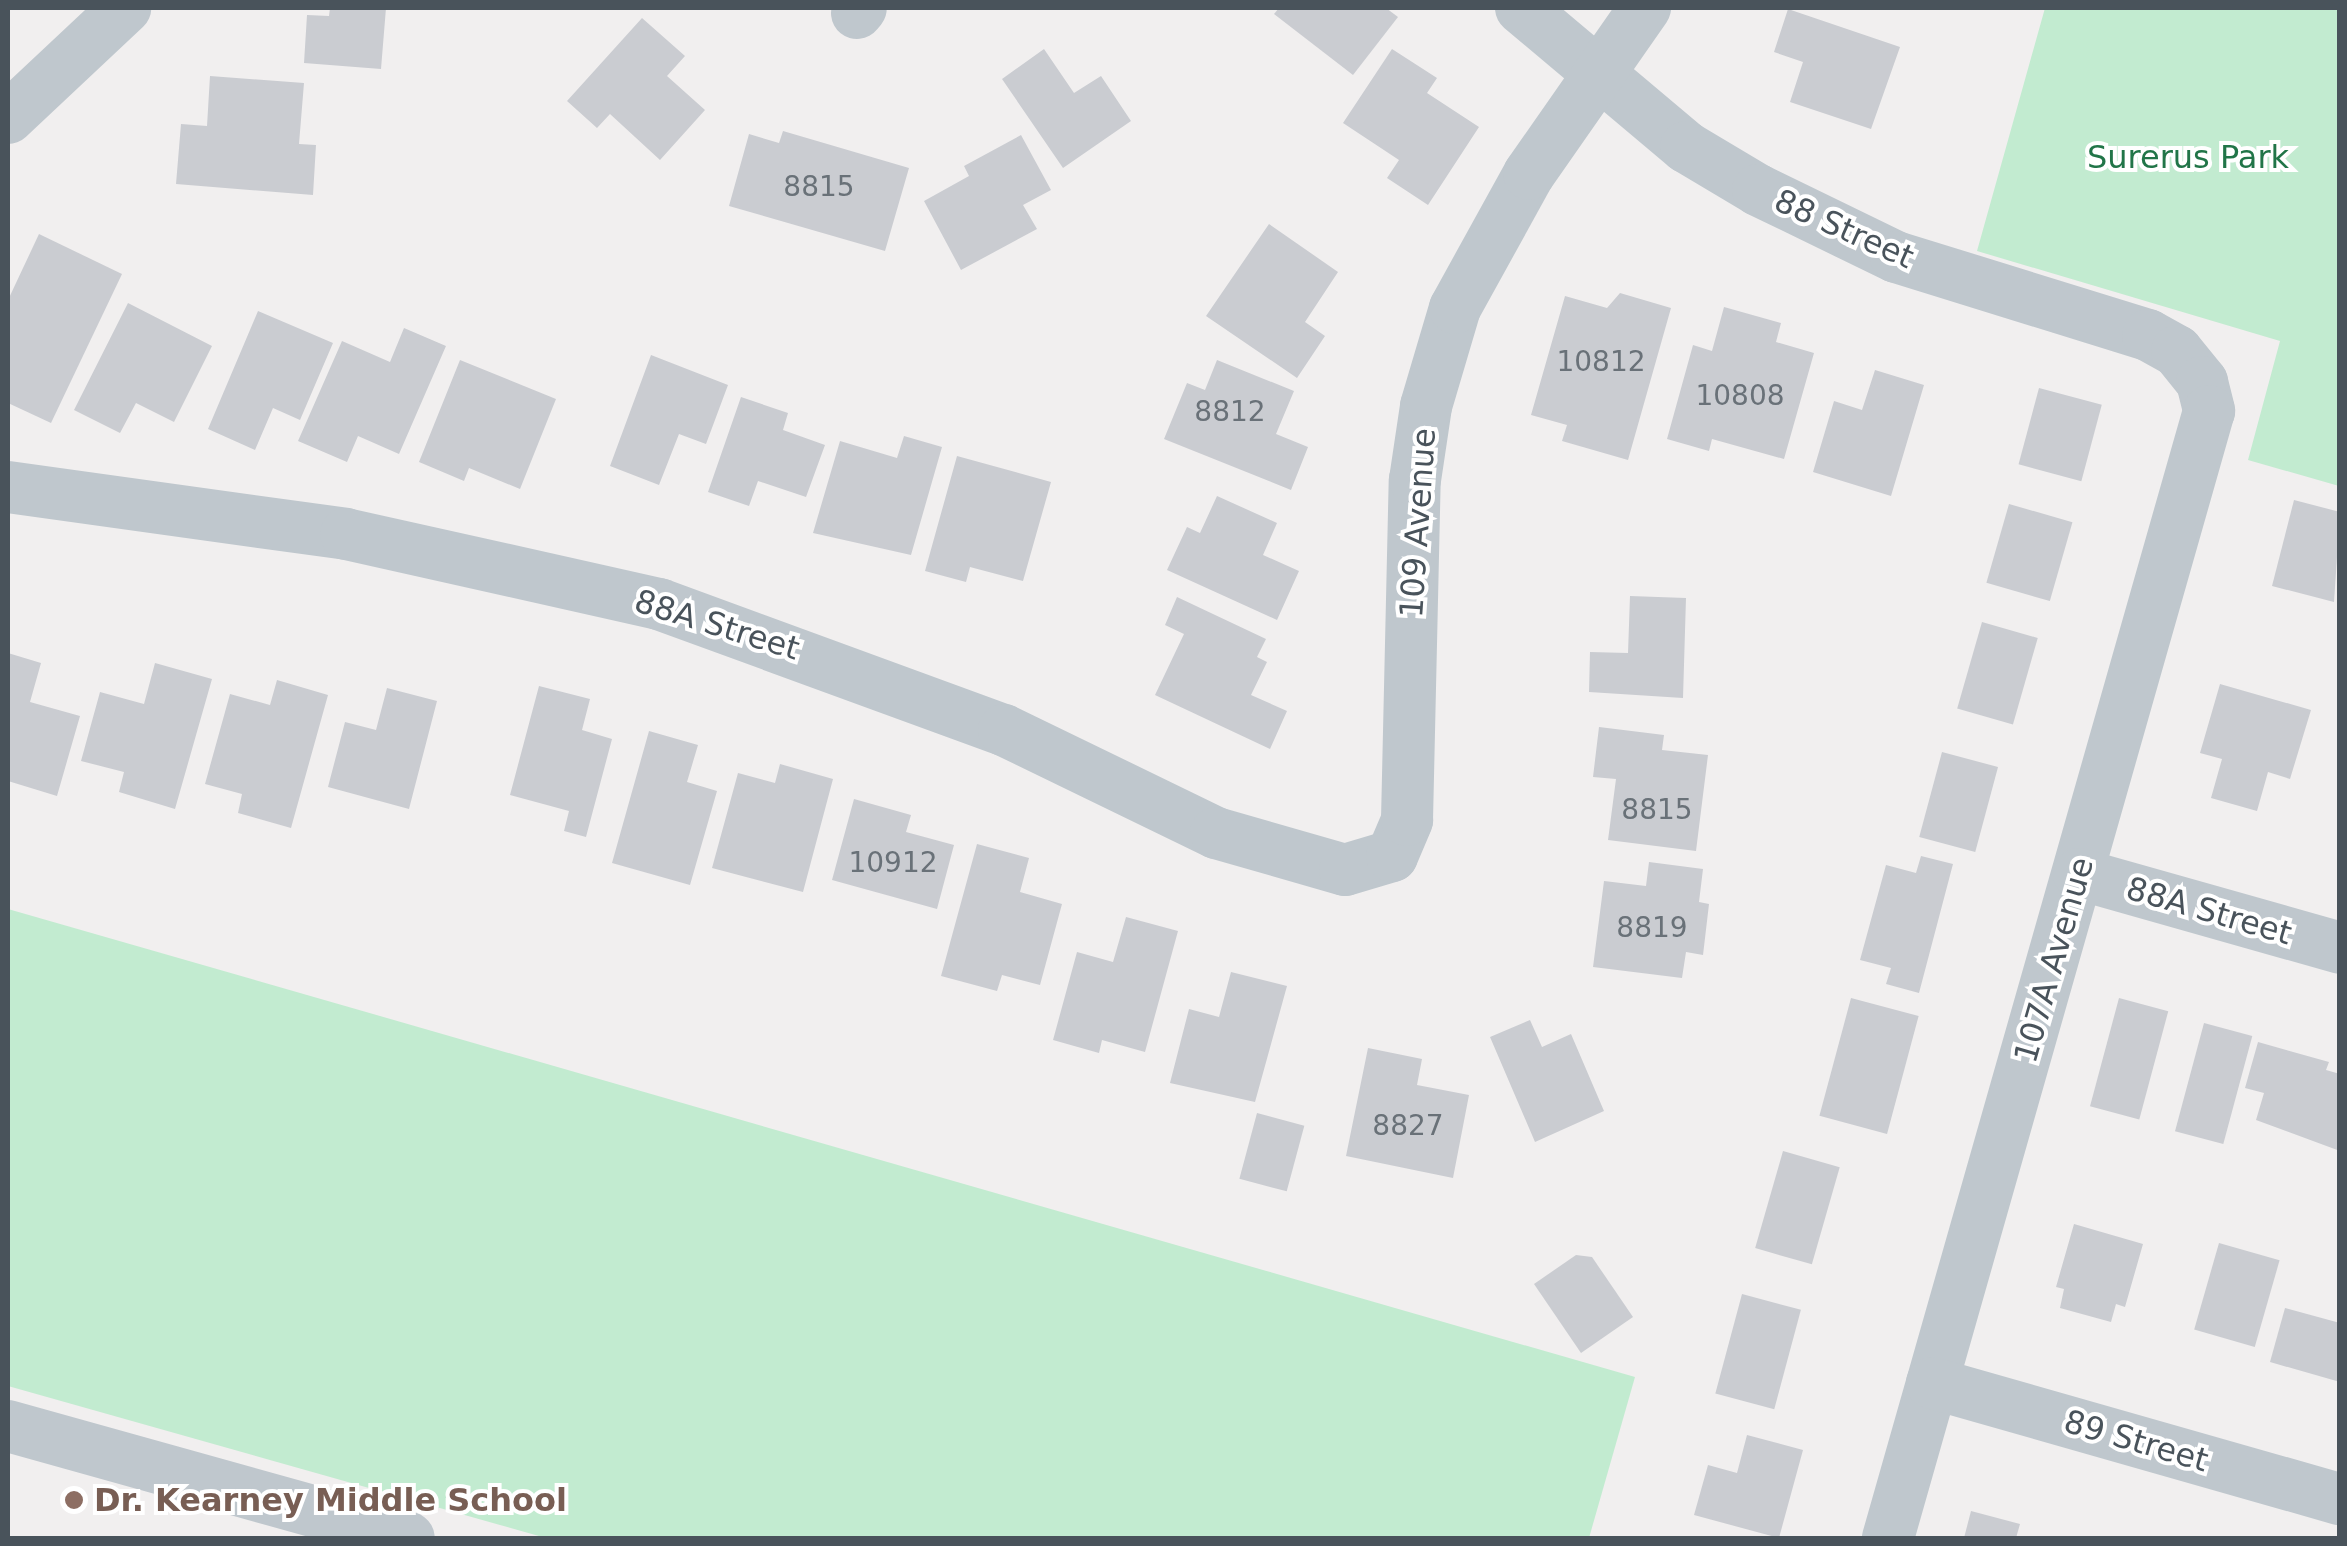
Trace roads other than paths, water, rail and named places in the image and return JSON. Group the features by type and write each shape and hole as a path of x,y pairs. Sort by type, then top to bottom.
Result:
{"street":[{"path":"8,118 125,8"},
{"name":"88 Street","path":"1520,8 1600,79 1686,147 1829,228 1896,257 2113,319 2177,351 2202,382"},
{"name":"109 Avenue","path":"1392,856 1408,820 1416,480 1426,406 1456,308 1529,174 1600,79 1645,8"},
{"name":"107A Avenue","path":"1888,1538 2206,439 2202,382"},
{"name":"88A Street","path":"8,487 346,534 659,604 1004,730 1216,833 1302,863 1345,870 1392,856"},
{"name":"88A Street","path":"2079,874 2340,948"},
{"name":"89 Street","path":"1932,1383 2340,1499"},
{"path":"8,1426 409,1538"}],"place":[{"name":"Dr. Kearney Middle School","path":"74,1500"}],"park label":[{"name":"Surerus Park","path":"2188,157"}]}
